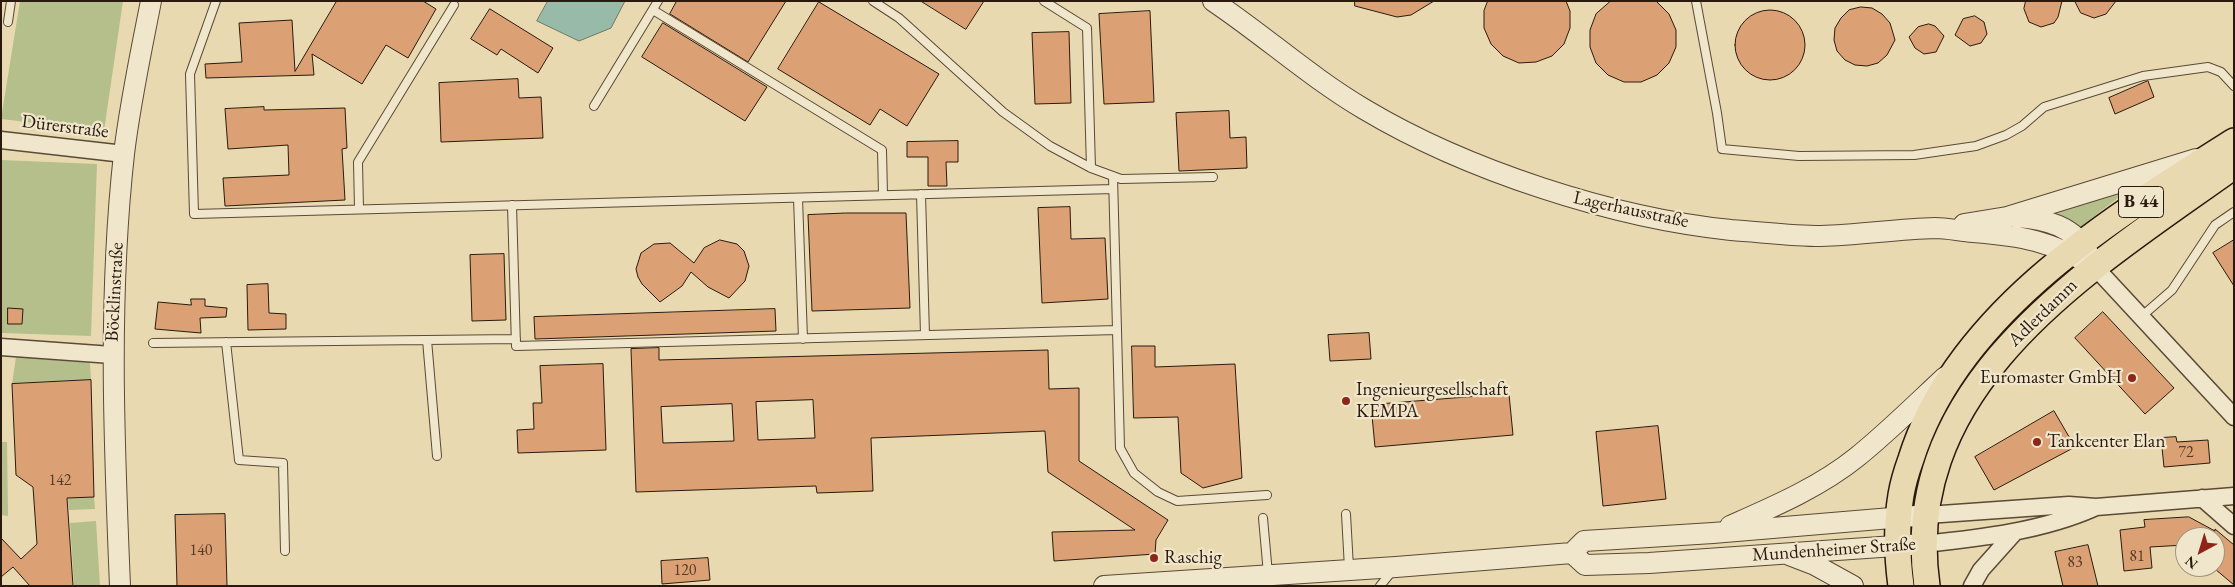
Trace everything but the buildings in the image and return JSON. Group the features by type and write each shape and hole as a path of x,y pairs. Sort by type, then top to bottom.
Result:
{"main road":[{"name":"B 44","path":"1901,586 1898,545 1901,494 1918,435 1959,364 1995,321 2077,248 2227,153"},
{"name":"B 44","path":"2094,266 2227,153"},
{"name":"Adlerdamm","path":"1928,586 1924,544 1929,493 1947,437 1970,394 1999,356 2057,297 2094,266"}],"street":[{"name":"Böcklinstraße","path":"120,586 112,355 116,260 124,154 151,1"},
{"name":"Lagerhausstraße","path":"1213,1 1299,67 1364,110 1413,135 1486,167 1561,194 1642,215 1729,229 1820,236 1935,228 2032,238 2077,248 2094,266"},
{"name":"Dürerstraße","path":"1,140 124,154"},
{"path":"1935,228 2007,217 2227,153"},
{"path":"2007,217 2038,218 2068,229 2077,248"},
{"path":"2094,266 2234,417"},
{"path":"1,347 112,355"},
{"path":"1713,533 1797,494 1848,463 1959,364"},
{"name":"Mundenheimer Straße","path":"2096,507 2074,516 2015,532 1924,544 1783,552 1649,563 1585,565 1572,553 1584,540 1713,533 2070,505 2096,507 2234,496"},
{"path":"2202,498 2234,526"},
{"path":"1972,586 1984,566 2015,532"},
{"path":"1783,552 1815,565 1852,586"},
{"path":"1104,586 1396,567 1572,553"}],"lane":[{"path":"8,22 12,1"},
{"path":"216,1 190,74 194,214 1113,189"},
{"path":"594,106 658,1"},
{"path":"873,1 899,18 992,103 1050,146 1091,168 1121,179 1213,177"},
{"path":"1044,1 1087,28 1091,168"},
{"path":"1696,1 1722,149 1763,154 1855,157 1914,155 1976,146 2022,126 2044,108 2143,76 2208,67 2221,72 2234,86"},
{"path":"359,209 358,162 453,2"},
{"path":"653,10 882,150 883,195"},
{"path":"1113,176 1120,448 1134,473 1158,492 1177,501 1267,495"},
{"path":"921,194 925,336"},
{"path":"798,198 803,339"},
{"path":"512,205 516,346 1117,330"},
{"path":"2142,316 2172,290 2215,225 2234,212"},
{"path":"153,343 516,339"},
{"path":"428,340 437,456"},
{"path":"226,342 239,460 283,463 285,551"},
{"path":"1346,514 1349,570"},
{"path":"1263,518 1268,575"},
{"path":"1380,586 1396,567"}],"green space":[{"path":"20,1 123,1 104,131 1,119"},
{"path":"1,160 97,164 91,336 1,333"},
{"path":"2132,187 2079,228 2044,211"},
{"path":"16,357 90,363 91,380 12,384"},
{"path":"1,442 7,442 8,516 1,515"},
{"path":"94,497 95,509 69,510 68,498"},
{"path":"96,521 100,586 74,586 70,523"}],"shaded area":[{"path":"548,1 625,1 611,28 579,41 537,21"}],"place":[{"name":"Euromaster GmbH","path":"2132,378"},
{"name":"Ingenieurgesellschaft KEMPA","path":"1346,401"},
{"name":"Tankcenter Elan","path":"2037,442"},
{"name":"Raschig","path":"1154,558"}]}
